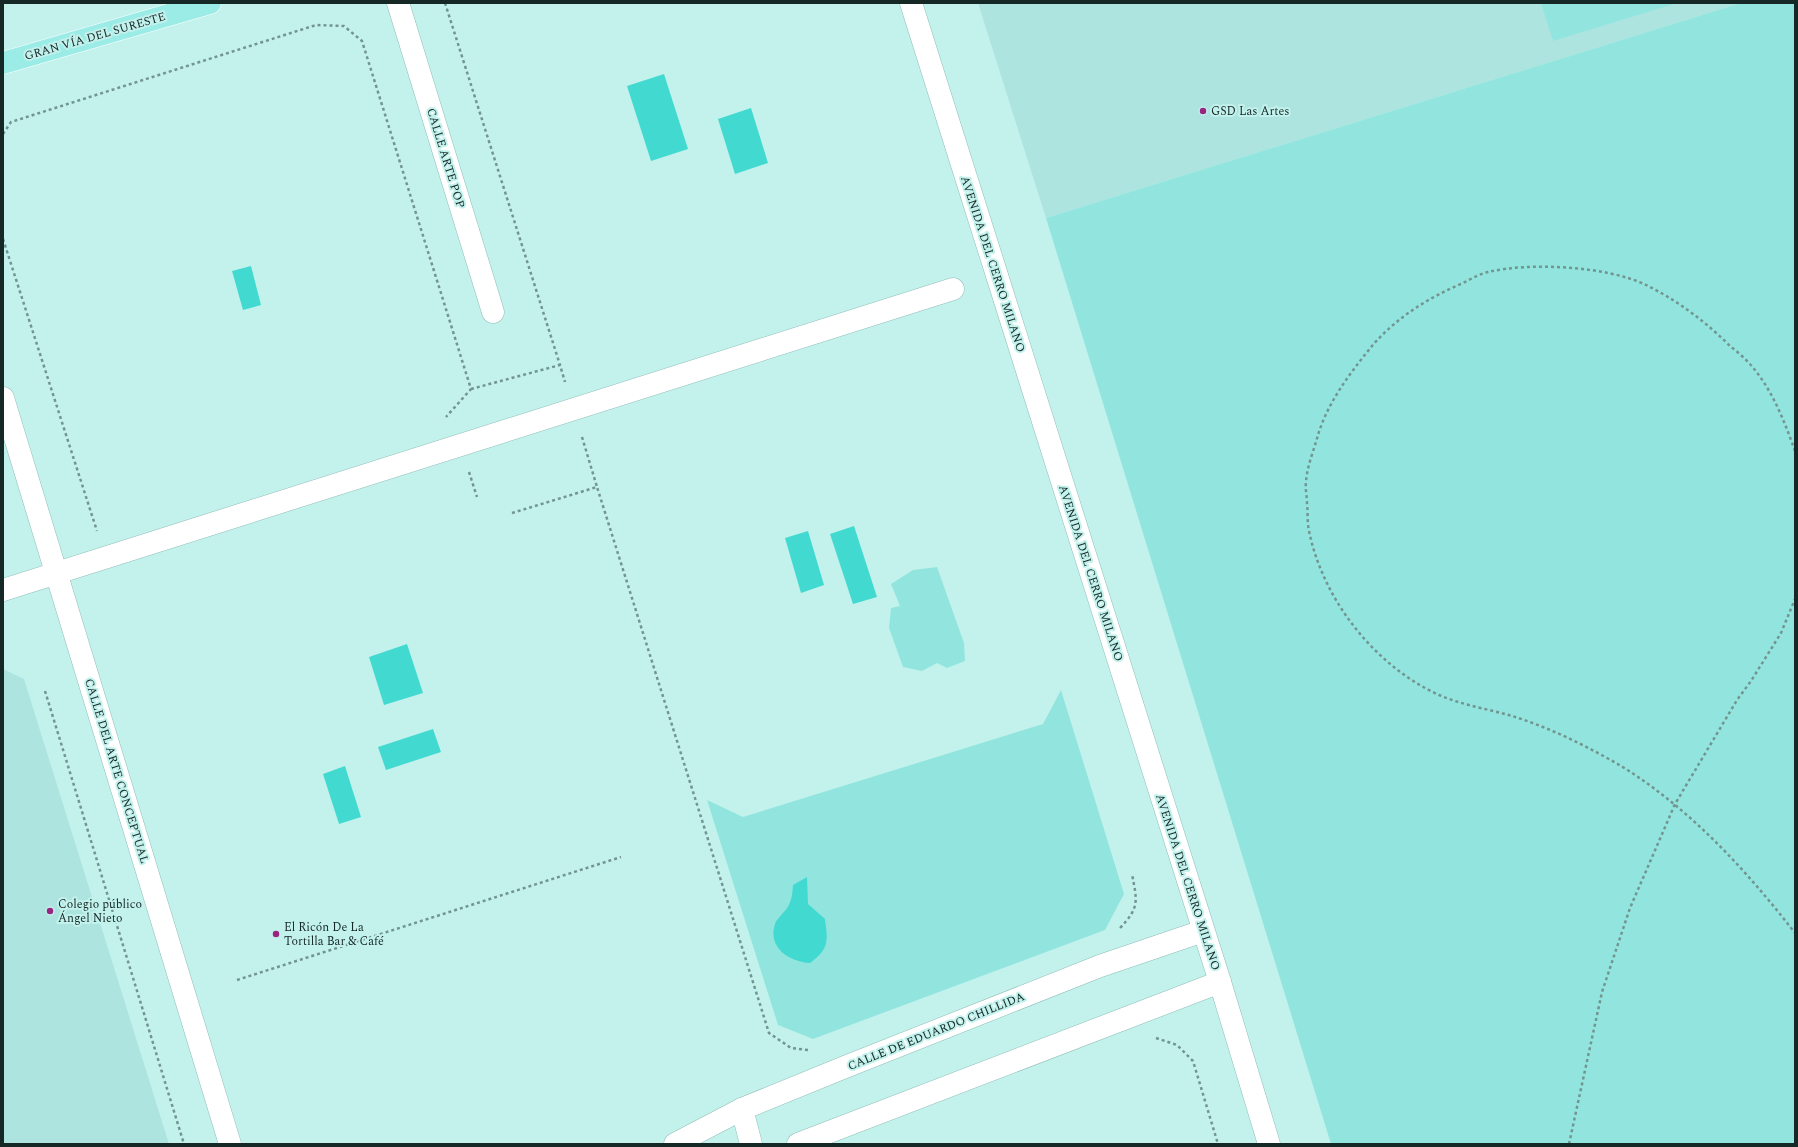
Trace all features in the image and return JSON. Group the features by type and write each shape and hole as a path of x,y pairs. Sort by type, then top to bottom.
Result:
{"main road":[{"name":"GRAN VÍA DEL SURESTE","path":"3,62 210,3"}],"street":[{"name":"CALLE ARTE POP","path":"398,3 493,312"},
{"name":"AVENIDA DEL CERRO MILANO","path":"910,3 1220,982 1269,1144"},
{"path":"3,590 460,447 953,289"},
{"name":"CALLE DEL ARTE CONCEPTUAL","path":"3,398 230,1144"},
{"name":"CALLE DE EDUARDO CHILLIDA","path":"675,1144 742,1109 1100,966 1203,931"},
{"path":"798,1144 1220,982"},
{"path":"742,1109 751,1144"}],"path":[{"path":"445,3 560,365"},
{"path":"3,134 11,122 308,27 316,25 344,26 362,41 471,389 449,417 441,419"},
{"path":"3,239 96,531 104,528"},
{"path":"1795,451 1779,408 1755,369 1698,316 1644,284 1590,269 1533,267 1487,272 1445,290 1398,319 1361,360 1339,390 1321,424 1306,482 1309,530 1322,570 1340,607 1362,637 1383,659 1405,676 1440,696 1514,716 1569,739 1624,769 1675,804 1726,851 1761,889 1795,933"},
{"path":"512,513 597,487 768,1033 791,1048 812,1051"},
{"path":"1569,1144 1602,992 1630,908 1675,804 1737,700 1751,681 1781,633 1795,599"},
{"path":"45,691 184,1144"},
{"path":"237,980 621,857"},
{"path":"1115,934 1130,918 1137,901 1132,874"},
{"path":"1152,1037 1177,1045 1193,1061 1218,1144"}],"shaded area":[{"name":"GSD Las Artes","path":"978,3 1741,3 1046,218"},
{"path":"1541,3 1677,3 1553,41"},
{"path":"1741,3 1795,3 1795,1144 1331,1144 1046,218"},
{"path":"664,74 688,149 651,161 627,86"},
{"path":"751,108 768,163 735,174 718,119"},
{"path":"251,266 261,305 243,310 232,271"},
{"path":"854,526 877,597 853,604 830,534"},
{"path":"808,531 824,585 801,593 785,538"},
{"path":"937,567 964,643 965,661 947,668 937,663 922,671 903,667 889,628 891,608 900,606 891,584 913,570"},
{"path":"407,644 423,693 384,705 369,657"},
{"name":"Colegio público Ángel Nieto","path":"3,669 24,679 169,1144 3,1144"},
{"path":"1061,690 1124,894 1105,930 813,1039 778,1025 707,800 743,817 1043,724"},
{"path":"433,729 441,752 386,770 378,747"},
{"path":"345,766 361,817 339,824 323,774"},
{"path":"807,877 808,904 825,919 827,934 824,949 810,963 788,957 777,947 773,933 776,921 789,904 793,885"}],"place":[{"name":"GSD Las Artes","path":"1203,111"},
{"name":"Colegio público Ángel Nieto","path":"50,911"},
{"name":"El Ricón De La Tortilla Bar & Café","path":"276,934"}]}
